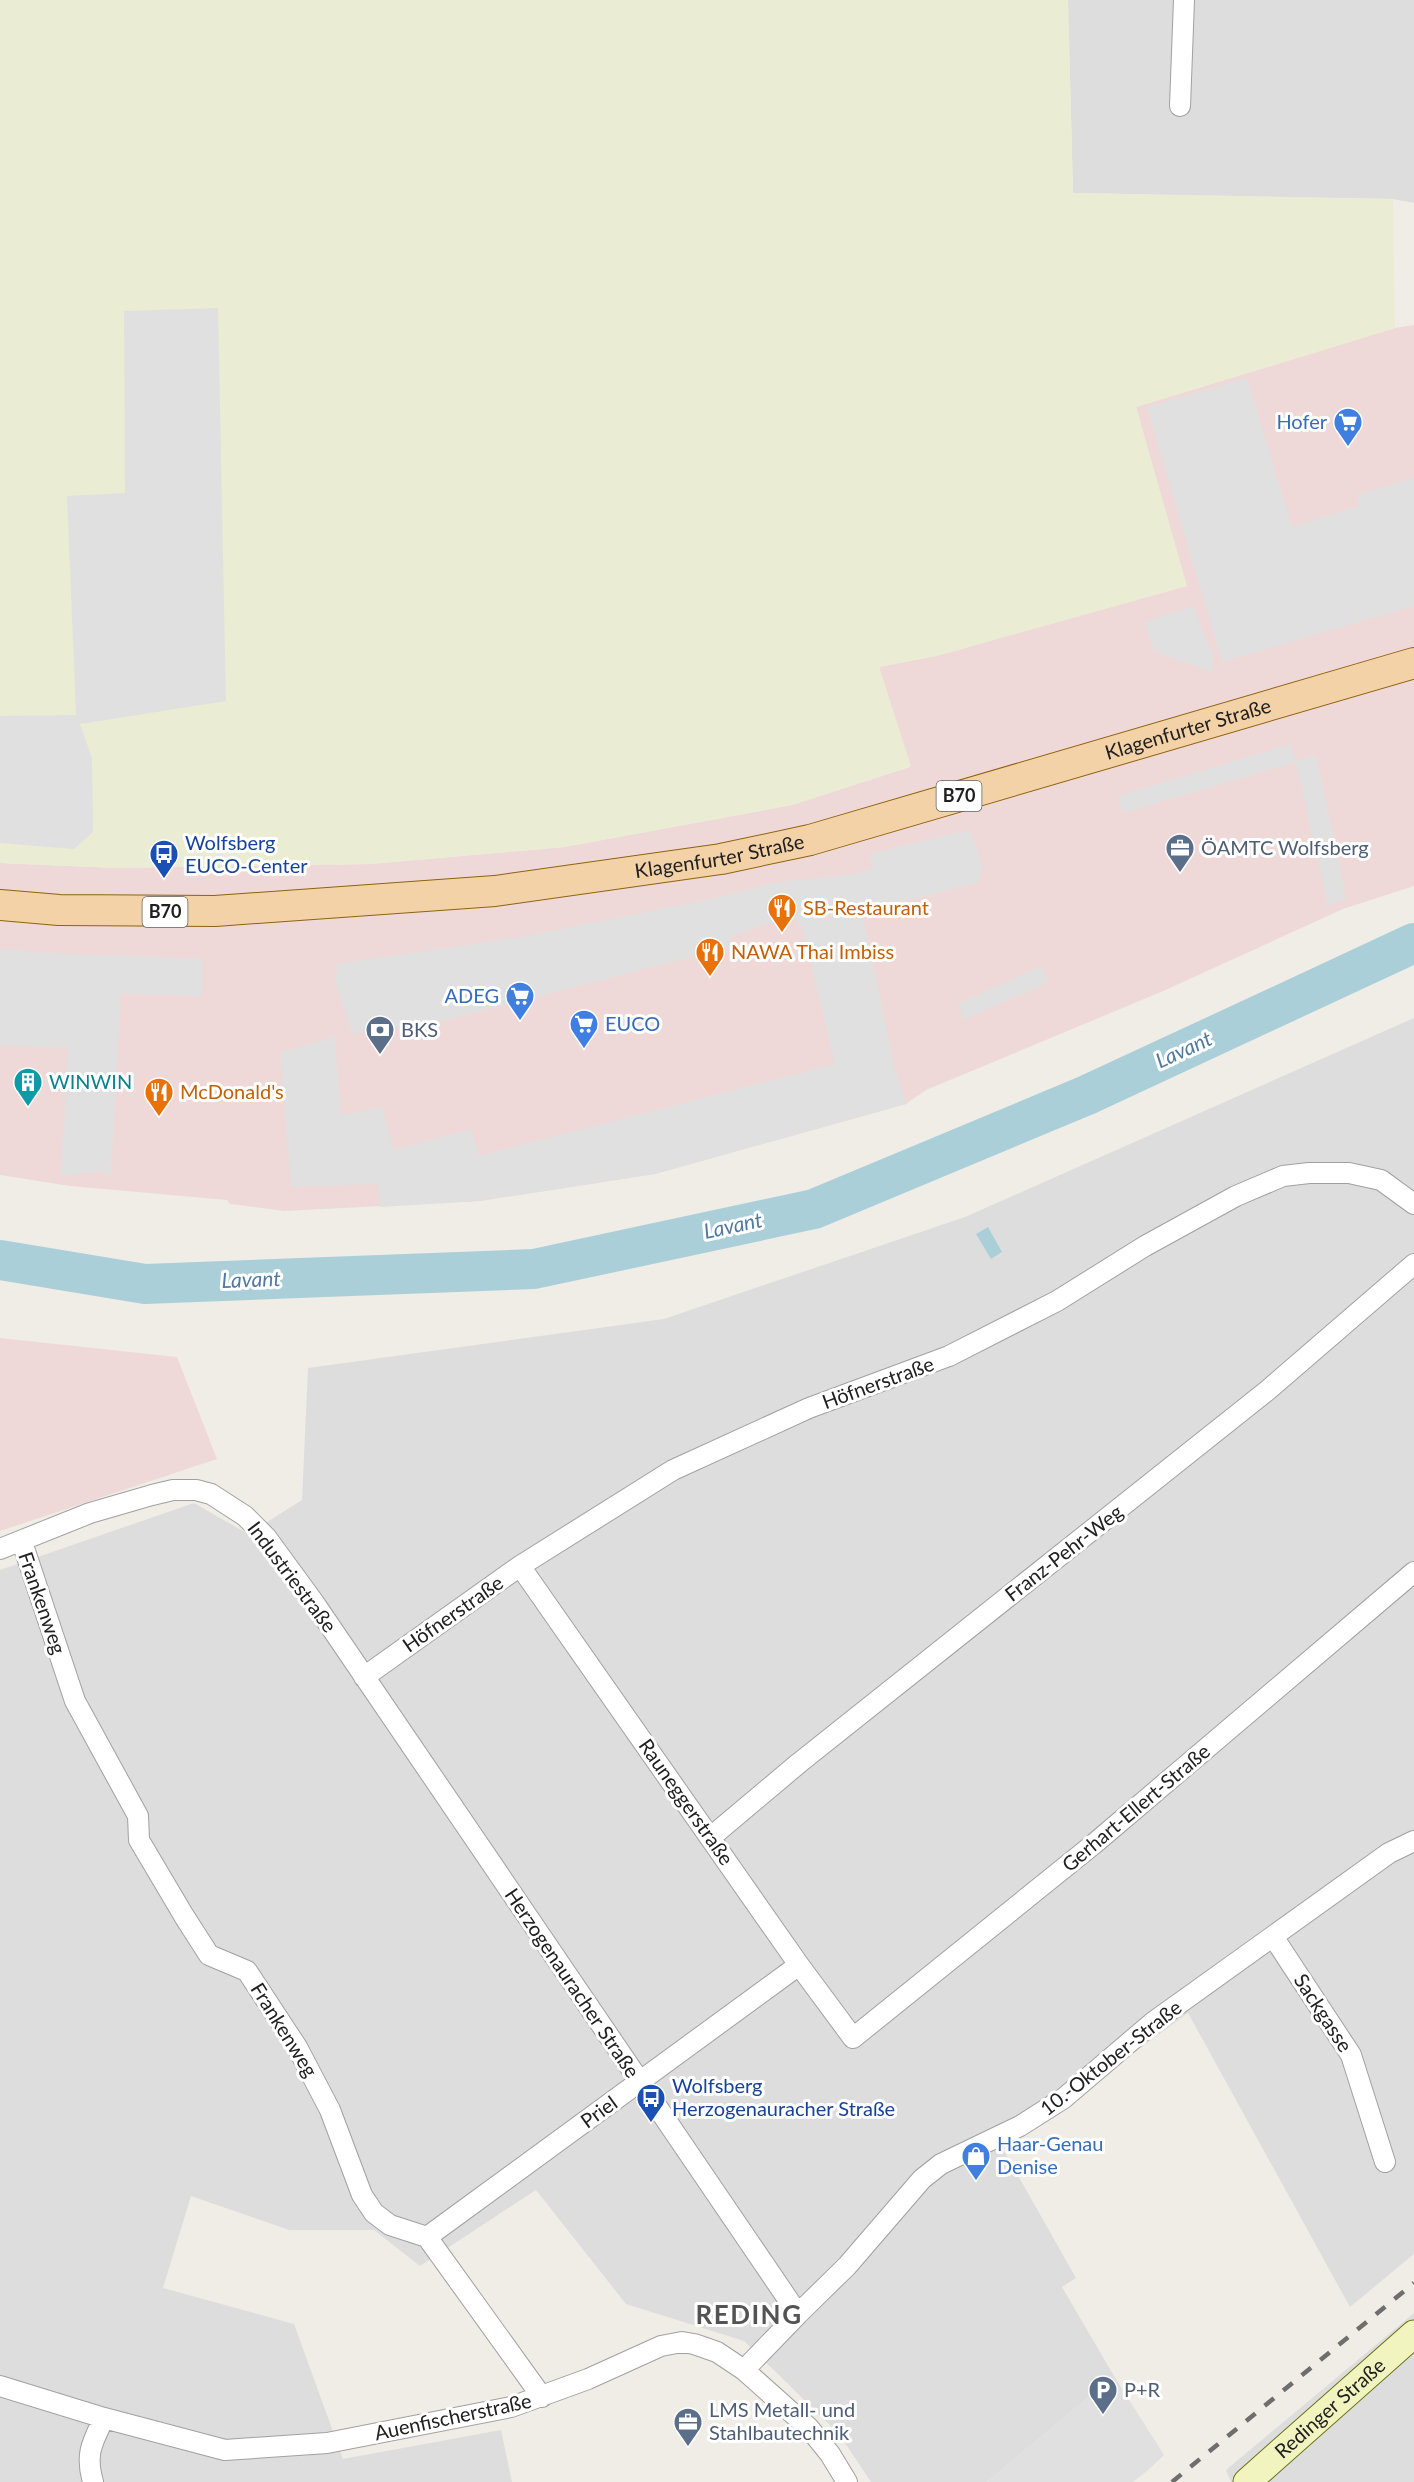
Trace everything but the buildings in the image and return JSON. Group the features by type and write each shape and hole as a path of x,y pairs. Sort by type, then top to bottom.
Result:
{"main road":[{"name":"Klagenfurter Straße","path":"0,904 59,910 143,912 255,910 329,902 495,891 721,859 810,840 1414,663"},
{"name":"Redinger Straße","path":"1247,2482 1414,2334"}],"street":[{"path":"1180,106 1184,0"},
{"name":"Höfnerstraße","path":"364,1677 520,1566 673,1470 809,1408 949,1356 1057,1301 1145,1246 1236,1196 1283,1176 1309,1173 1349,1173 1381,1180 1414,1204"},
{"name":"Franz-Pehr-Weg","path":"711,1837 799,1763 1268,1390 1414,1264"},
{"name":"Industriestraße","path":"0,1549 90,1513 152,1495 173,1490 196,1490 211,1494 245,1516 266,1537 364,1677"},
{"name":"Frankenweg","path":"22,1542 75,1701 138,1816 139,1840 209,1955 247,1971 297,2047 330,2110 362,2195 374,2212 390,2225 427,2237"},
{"name":"Rauneggerstraße","path":"520,1566 799,1965 853,2038"},
{"name":"Gerhart-Ellert-Straße","path":"853,2038 1095,1843 1414,1572"},
{"name":"Herzogenauracher Straße","path":"364,1677 798,2314"},
{"name":"10.-Oktober-Straße","path":"798,2314 847,2266 922,2179 941,2164 1020,2126 1064,2098 1152,2023 1274,1938 1389,1853 1414,1841"},
{"name":"Sackgasse","path":"1274,1938 1351,2055 1385,2162"},
{"name":"Priel","path":"427,2237 799,1965"},
{"path":"427,2237 542,2397"},
{"path":"744,2370 798,2314"},
{"name":"Auenfischerstraße","path":"0,2386 104,2418 225,2450 327,2443 511,2407 588,2379 648,2350 682,2342 706,2346 744,2370 809,2428 830,2454 847,2482"},
{"path":"93,2482 88,2465 90,2448 104,2418"}],"shaded area":[{"path":"1068,0 1414,0 1414,203 1393,199 1073,193"},
{"path":"218,308 226,701 80,724 92,758 93,832 74,849 0,843 0,716 76,715 67,496 125,493 124,311"},
{"path":"1414,325 1414,886 1343,909 1161,992 926,1090 906,1104 655,1174 480,1201 284,1211 230,1204 227,1200 70,1186 0,1175 0,863 117,868 370,864 564,847 792,805 910,767 879,667 936,656 1186,586 1136,407 1395,328"},
{"path":"1247,378 1292,527 1359,506 1357,495 1414,478 1414,606 1222,662 1147,407"},
{"path":"1193,606 1214,660 1212,672 1154,651 1145,622"},
{"path":"1291,744 1296,761 1316,755 1346,898 1328,906 1296,762 1123,813 1118,796"},
{"path":"969,830 982,867 978,883 862,912 893,1062 906,1104 655,1174 480,1201 380,1207 378,1184 291,1187 280,1053 335,1036 341,1116 382,1107 394,1150 471,1129 479,1156 835,1064 803,930 795,918 759,926 729,938 731,947 443,1021 352,1034 336,985 337,964 521,937 711,899 773,883 853,874 873,869 869,854"},
{"path":"0,949 202,959 202,996 121,994 111,1178 103,1171 61,1176 68,1048 0,1045"},
{"path":"1041,966 1049,982 964,1020 958,1004"},
{"path":"1414,1018 1414,2254 1350,2307 1188,2013 1003,2149 1076,2278 1062,2287 1114,2376 987,2482 871,2482 839,2434 744,2341 626,2304 536,2190 420,2266 374,2230 289,2230 191,2196 163,2288 294,2324 343,2459 501,2430 512,2482 0,2482 0,1570 194,1503 248,1534 302,1500 308,1368 664,1319 965,1217"},
{"path":"0,1338 177,1357 217,1459 0,1531"},
{"path":"1414,2313 1414,2482 1231,2482 1226,2470"},
{"name":"P+R","path":"1114,2376 1164,2455 1147,2471 1133,2482 987,2482"}],"green space":[{"path":"0,0 1068,0 1073,193 1393,199 1395,328 1136,407 1187,586 936,656 879,667 911,766 792,805 564,847 370,864 117,868 0,863"}],"water":[{"path":"988,1227 1002,1252 991,1259 976,1234"}],"waterway":[{"name":"Lavant","path":"0,1260 145,1284 534,1269 814,1209 1087,1095 1414,943"}],"railway":[{"path":"1172,2482 1414,2283"}],"place":[{"name":"Hofer","path":"1348,448"},
{"name":"ÖAMTC Wolfsberg","path":"1180,874"},
{"name":"Wolfsberg EUCO-Center","path":"164,880"},
{"name":"SB-Restaurant","path":"782,934"},
{"name":"NAWA Thai Imbiss","path":"710,978"},
{"name":"ADEG","path":"520,1022"},
{"name":"EUCO","path":"584,1050"},
{"name":"BKS","path":"380,1056"},
{"name":"WINWIN","path":"28,1108"},
{"name":"McDonald's","path":"159,1118"},
{"name":"Wolfsberg Herzogenauracher Straße","path":"651,2124"},
{"name":"Haar-Genau Denise","path":"976,2182"},
{"name":"P+R","path":"1103,2416"},
{"name":"LMS Metall- und Stahlbautechnik","path":"688,2448"}],"district":[{"name":"REDING","path":"749,2315"}]}
